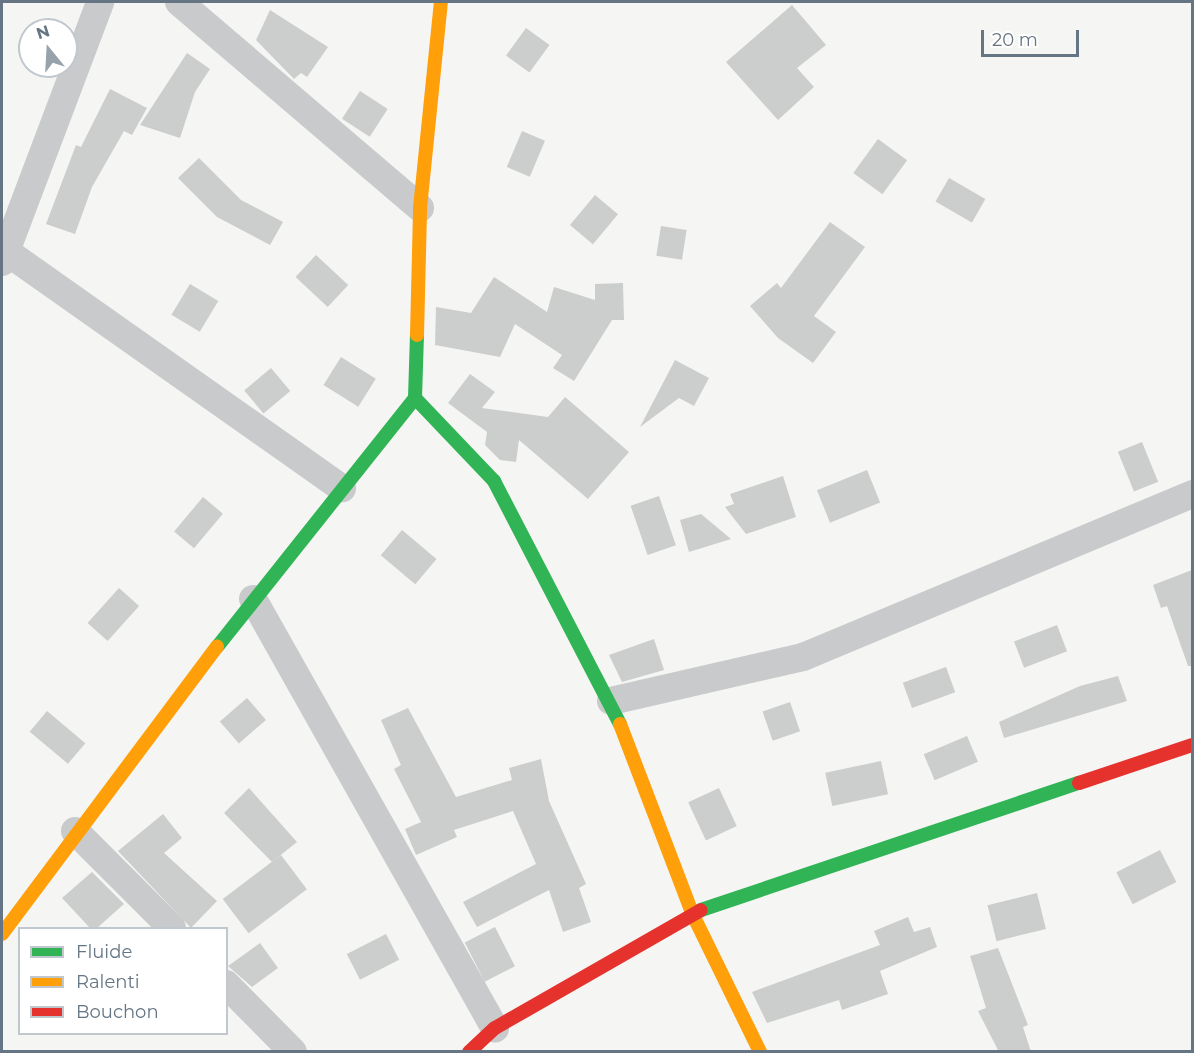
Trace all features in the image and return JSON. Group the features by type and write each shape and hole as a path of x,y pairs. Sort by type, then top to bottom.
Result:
{"street":[{"path":"100,2 4,257 342,488"},
{"path":"179,2 420,208"},
{"path":"2,934 75,831 253,598 415,398 420,208 441,2"},
{"path":"415,398 494,481 611,701 692,913 760,1052"},
{"path":"611,701 803,657 1192,494"},
{"path":"253,598 495,1028"},
{"path":"469,1052 495,1028 692,913 1192,745"},
{"path":"75,831 171,927"},
{"path":"228,986 293,1052"}],"building":[{"path":"792,5 826,45 797,68 814,87 778,120 726,62"},
{"path":"270,10 328,47 307,77 301,73 294,79 256,40"},
{"path":"526,28 549,45 529,73 506,56"},
{"path":"187,53 210,69 195,92 180,138 140,125"},
{"path":"110,89 147,108 132,135 124,131 92,187 75,234 46,224 76,145 81,147"},
{"path":"360,91 388,109 370,137 342,119"},
{"path":"522,131 545,141 530,177 507,167"},
{"path":"878,139 907,160 882,194 853,173"},
{"path":"199,158 241,200 283,222 270,245 217,217 178,178"},
{"path":"949,178 985,199 972,222 936,201"},
{"path":"595,195 618,214 593,244 570,225"},
{"path":"830,222 865,247 814,316 836,332 813,363 778,338 750,306 777,283 781,288"},
{"path":"661,226 687,230 682,260 656,256"},
{"path":"316,255 348,285 328,307 296,277"},
{"path":"494,277 547,312 554,287 595,300 595,284 623,283 624,320 612,320 574,381 553,368 562,355 515,324 500,357 435,345 436,307 471,313"},
{"path":"190,284 218,301 200,332 171,315"},
{"path":"341,357 376,379 358,407 324,385"},
{"path":"675,360 709,378 694,406 679,398 640,427"},
{"path":"271,368 290,391 263,413 244,390"},
{"path":"470,374 495,392 482,408 548,417 565,397 629,452 588,499 519,440 516,462 500,460 485,445 487,432 448,403"},
{"path":"1142,442 1158,482 1134,492 1118,452"},
{"path":"867,470 880,502 830,523 817,490"},
{"path":"783,476 796,517 746,534 725,507 734,504 730,494"},
{"path":"659,496 676,545 648,555 631,506"},
{"path":"203,497 223,514 194,548 174,531"},
{"path":"701,514 731,539 689,552 680,520"},
{"path":"402,530 436,559 415,584 381,555"},
{"path":"1192,570 1192,666 1188,666 1167,606 1161,608 1153,585"},
{"path":"119,588 139,606 108,641 88,623"},
{"path":"1057,625 1067,651 1024,668 1014,641"},
{"path":"654,639 664,670 622,682 609,655"},
{"path":"946,667 955,692 912,708 903,683"},
{"path":"1118,676 1127,701 1004,738 999,722 1080,686"},
{"path":"247,698 266,720 239,744 220,722"},
{"path":"790,702 800,731 773,741 763,711"},
{"path":"408,708 456,797 512,780 509,768 541,759 549,801 586,884 579,888 591,922 563,932 549,890 477,927 463,902 536,864 513,811 454,830 457,837 416,855 405,829 421,822 394,769 401,765 381,720"},
{"path":"47,711 85,743 68,764 30,732"},
{"path":"967,736 978,762 935,780 924,754"},
{"path":"881,761 888,794 832,806 825,773"},
{"path":"249,788 297,842 272,862 224,813"},
{"path":"719,788 737,826 706,840 688,802"},
{"path":"163,814 182,838 164,853 217,901 190,927 118,851"},
{"path":"1160,850 1176,882 1133,904 1116,872"},
{"path":"281,855 307,889 249,933 223,899"},
{"path":"92,872 124,904 98,927 89,927 62,898"},
{"path":"1037,893 1046,929 996,941 988,905"},
{"path":"908,917 914,932 930,927 937,947 880,971 888,994 842,1010 839,1000 767,1023 752,992 880,945 874,931"},
{"path":"495,927 515,966 485,982 465,942"},
{"path":"386,934 399,960 360,980 347,954"},
{"path":"260,943 278,968 252,987 228,966"},
{"path":"998,948 1028,1025 1023,1027 1031,1052 999,1052 978,1011 986,1008 970,956"}],"traffic: fast":[{"path":"217,647 415,398 417,335"},
{"path":"415,398 494,481 620,724"},
{"path":"701,910 1079,783"}],"traffic: slow":[{"path":"417,335 420,208 441,2"},
{"path":"2,934 217,647"},
{"path":"620,724 692,913 760,1052"}],"traffic: jam":[{"path":"1079,783 1192,745"},
{"path":"469,1052 495,1028 701,910"}]}
